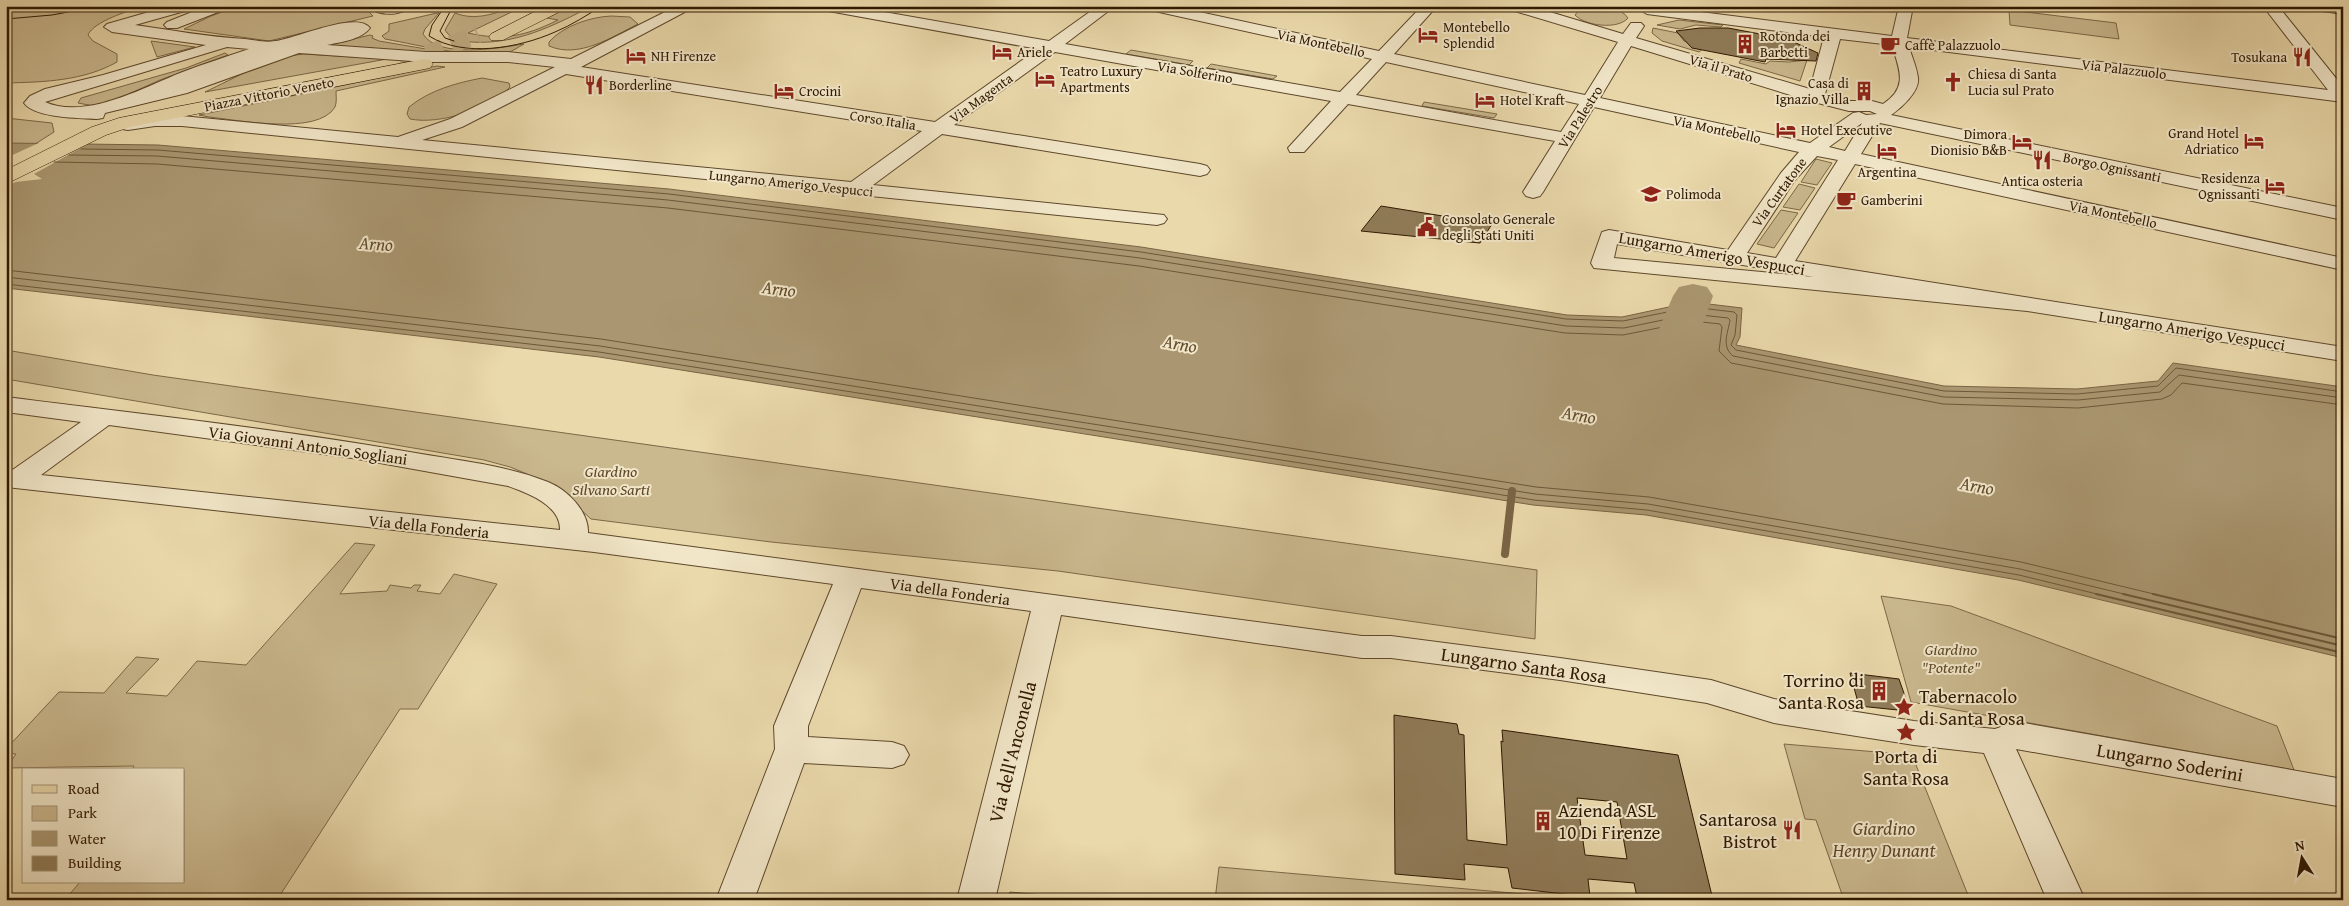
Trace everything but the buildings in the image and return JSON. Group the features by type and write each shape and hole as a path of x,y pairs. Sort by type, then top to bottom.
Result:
{"main road":[{"path":"478,34 537,6"},
{"path":"497,36 559,6"},
{"name":"Piazza Vittorio Veneto","path":"83,126 138,104 400,61"},
{"name":"Piazza Vittorio Veneto","path":"116,126 175,111 424,64"},
{"path":"6,178 83,126"},
{"path":"6,168 83,126 116,126"}],"street":[{"name":"Piazza Vittorio Veneto","path":"187,6 112,27 228,43 426,57 508,58 570,67"},
{"name":"Piazza Vittorio Veneto","path":"142,57 141,42 156,33 221,6"},
{"path":"381,6 382,9 388,10 403,6"},
{"name":"Piazza Vittorio Veneto","path":"383,142 420,136 456,123 689,6"},
{"name":"Via Solferino","path":"823,6 1567,138"},
{"name":"Via Solferino","path":"909,6 1139,46"},
{"name":"Via Magenta","path":"854,189 1108,6"},
{"name":"Via Montebello","path":"1150,6 2343,264"},
{"path":"1296,148 1430,6"},
{"name":"Via il Prato","path":"1513,6 1869,114"},
{"path":"1782,266 1870,125 1869,114 1894,105 1909,85 1910,78 1899,42 1906,6"},
{"path":"2270,6 2338,93 2343,96"},
{"path":"2316,6 2343,10"},
{"path":"1626,40 1648,8 1840,34 1816,97"},
{"name":"Piazza Vittorio Veneto","path":"359,26 362,28 351,34 297,48 244,65 138,104 200,71 275,46 345,27 359,26"},
{"name":"Via Palazzuolo","path":"1840,34 2343,96"},
{"name":"Via Palestro","path":"1533,192 1567,138 1569,120 1590,101 1626,40"},
{"name":"Piazza Vittorio Veneto","path":"83,126 33,103 37,99 142,57 228,43"},
{"name":"Corso Italia","path":"570,67 938,129 1200,170"},
{"path":"1336,80 1379,87"},
{"name":"Via Curtatone","path":"1733,258 1788,177 1813,149 1869,114"},
{"name":"Borgo Ognissanti","path":"1869,114 2088,163 2343,214"},
{"name":"Piazza Vittorio Veneto","path":"116,126 148,122 182,121 426,146"},
{"name":"Lungarno Amerigo Vespucci","path":"426,146 1157,219"},
{"name":"Lungarno Amerigo Vespucci","path":"2042,306 1602,263 1609,236 1782,266 2042,306 2343,354"},
{"name":"Via Giovanni Antonio Sogliani","path":"6,404 352,450 514,479 540,489 567,510 574,524 573,541"},
{"path":"11,480 103,418"},
{"name":"Via della Fonderia","path":"11,480 573,541 1048,604"},
{"path":"734,900 792,750 792,726 852,577"},
{"name":"Lungarno Santa Rosa","path":"1048,604 1362,647 1391,647 1560,669 1711,692 1738,702 1784,713 1914,733 1997,742"},
{"name":"Via dell'Anconella","path":"976,900 1048,604"},
{"name":"Lungarno Soderini","path":"1997,742 2012,736 2024,736 2343,793"},
{"path":"1997,742 2007,769 2066,900"},
{"path":"792,750 892,755"}],"green space":[{"path":"6,6 73,6 71,7 91,10 108,6 143,6 104,21 97,25 88,35 93,41 117,54 117,62 77,77 49,81 6,83"},
{"path":"239,6 363,6 373,16 269,41 184,29 211,16"},
{"path":"514,6 524,6 468,33 492,37 514,36 535,30 558,20 547,18 571,6 592,6 534,33 503,40 488,42 463,41 456,39 445,30 455,13 477,16 492,14"},
{"path":"1591,7 1616,10 1625,14 1628,18 1617,24 1602,25 1586,22 1575,15 1579,10"},
{"path":"2009,10 2116,23 2119,39 2010,25"},
{"path":"439,13 423,34 431,42 442,47 470,50 524,44 506,53 476,54 430,48 385,39 382,36 389,31 389,24"},
{"path":"611,16 630,17 638,24 595,45 583,48 572,50 549,46 549,42 555,36 577,23"},
{"path":"1679,20 1723,25 1721,27 1696,25 1680,29 1657,25"},
{"path":"1653,28 1678,33 1684,41 1704,48 1699,52 1662,41 1652,33"},
{"path":"370,35 379,41 461,55 329,45"},
{"path":"151,41 195,47 157,57"},
{"path":"1131,50 1193,61 1189,65 1126,54"},
{"path":"225,53 228,55 160,80 120,98 94,106 78,103 81,98 186,68"},
{"path":"304,54 387,59 205,92 278,59"},
{"path":"1741,59 1766,64 1770,61 1789,62 1807,60 1800,81 1739,63"},
{"path":"1211,64 1277,76 1273,79 1207,68"},
{"path":"437,66 445,67 336,91 335,107 326,116 312,121 295,124 257,123 199,115"},
{"path":"482,78 509,83 510,87 490,102 463,114 435,120 422,120 410,119 407,114 409,107 434,92"},
{"path":"1424,102 1497,114 1494,118 1422,106"},
{"path":"6,118 52,123 54,132 32,146 6,144"},
{"path":"1816,159 1832,163 1817,185 1801,182"},
{"path":"1799,184 1815,188 1800,210 1783,207"},
{"path":"1781,210 1798,213 1774,248 1757,244"},
{"name":"Giardino Silvano Sarti","path":"6,350 153,375 1537,570 1535,639 1058,571 771,542 591,519 554,485 510,467 484,460 6,379"},
{"path":"355,543 375,545 340,594 387,591 390,585 411,588 414,585 421,585 417,591 440,594 454,574 497,584 418,709 400,709 277,900 122,900 68,896 78,884 185,884 185,768 133,768 134,766 6,768 16,754 6,753 6,749 59,692 104,693 136,657 159,659 126,693 167,696 197,661 246,665"},
{"name":"Giardino \"Potente\"","path":"1881,596 1951,606 2277,726 2294,770 1911,702"},
{"name":"Giardino Henry Dunant","path":"1784,744 1912,755 1970,900 1844,900 1816,820 1805,819"},
{"path":"1219,867 1591,900 1215,900"},
{"path":"1010,892 1098,900 1008,900"}],"water":[{"name":"Arno","path":"6,143 158,145 669,189 1141,247 1567,315 1622,317 1692,302 1742,308 1740,337 1736,345 1944,386 2077,389 2158,381 2173,363 2343,387 2343,658 2018,580 1646,515 1533,505 599,357 6,288"}],"pier":[{"path":"43,141 93,141 34,174 42,179 16,182 6,186 6,158"}],"waterway":[{"path":"1667,362 1693,296"},
{"path":"1505,554 1512,491"}],"tunnel":[{"path":"400,61 433,52 478,34"}],"tram line":[{"path":"6,19 52,15 101,6"},
{"path":"445,6 432,25 429,36 443,43 475,49 509,46 541,38 602,6"},
{"path":"453,6 440,31 445,38 454,41"}],"place":[{"name":"Montebello Splendid","path":"1428,35"},
{"name":"Rotonda dei Barbetti","path":"1745,44"},
{"name":"Caffè Palazzuolo","path":"1890,45"},
{"name":"Ariele","path":"1002,52"},
{"name":"NH Firenze","path":"636,56"},
{"name":"Tosukana","path":"2302,57"},
{"name":"Teatro Luxury Apartments","path":"1045,79"},
{"name":"Chiesa di Santa Lucia sul Prato","path":"1953,82"},
{"name":"Borderline","path":"594,85"},
{"name":"Crocini","path":"784,91"},
{"name":"Casa di Ignazio Villa","path":"1864,91"},
{"name":"Hotel Kraft","path":"1485,100"},
{"name":"Hotel Executive","path":"1786,130"},
{"name":"Grand Hotel Adriatico","path":"2254,141"},
{"name":"Dimora Dionisio B&B","path":"2022,142"},
{"name":"Argentina","path":"1887,151"},
{"name":"Antica osteria","path":"2042,160"},
{"name":"Residenza Ognissanti","path":"2275,186"},
{"name":"Polimoda","path":"1651,194"},
{"name":"Gamberini","path":"1846,200"},
{"name":"Consolato Generale degli Stati Uniti","path":"1427,227"},
{"name":"Torrino di Santa Rosa","path":"1879,691"},
{"name":"Tabernacolo di Santa Rosa","path":"1904,707"},
{"name":"Porta di Santa Rosa","path":"1906,732"},
{"name":"Azienda ASL 10 Di Firenze","path":"1543,821"},
{"name":"Santarosa Bistrot","path":"1792,830"}]}
